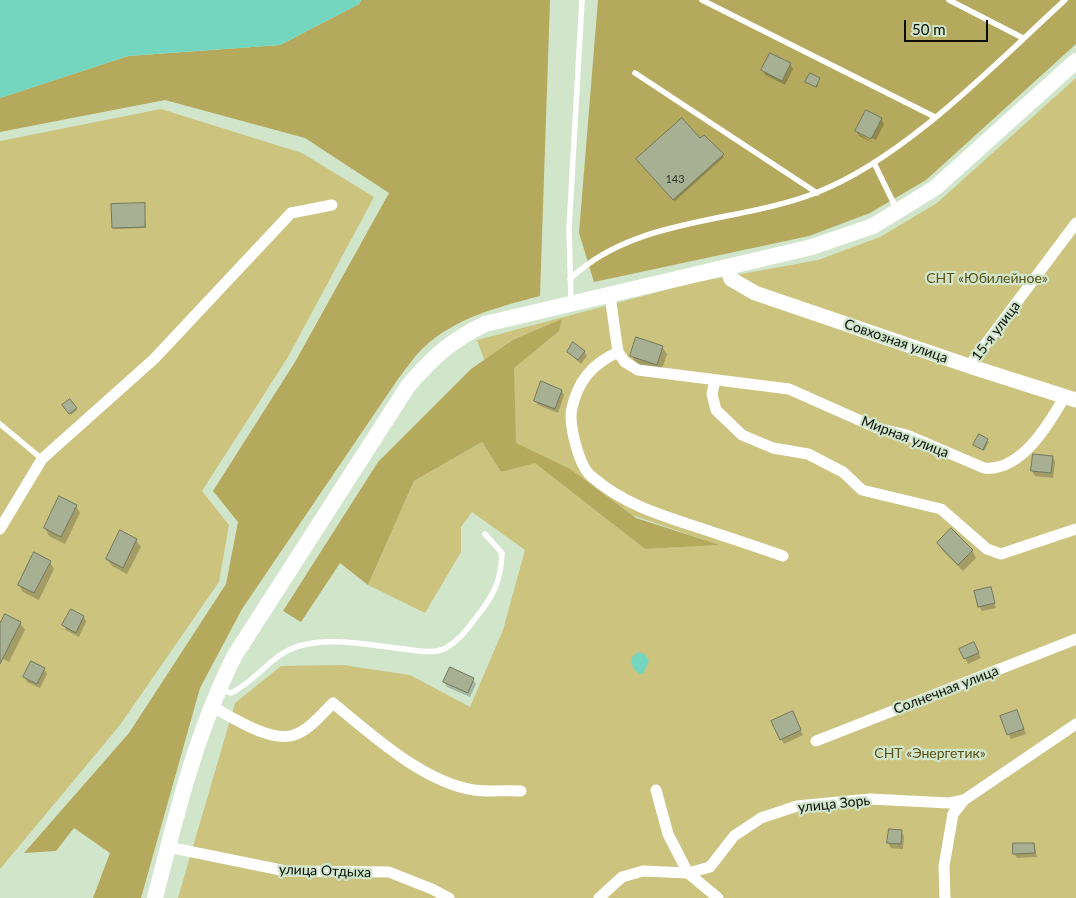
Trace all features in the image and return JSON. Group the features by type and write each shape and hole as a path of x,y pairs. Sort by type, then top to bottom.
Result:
{"main road":[{"path":"155,898 195,748 218,688 235,655 402,395 432,358 460,336 486,324 812,247 873,226 935,188 1076,61"}],"street":[{"path":"0,529 42,459 154,359 291,213 332,204"},
{"name":"15-я улица","path":"969,366 1076,223"},
{"name":"Совхозная улица","path":"727,268 731,279 755,293 969,366 1071,398"},
{"path":"610,296 618,352 625,362 638,370 715,380 712,394 716,410 742,435 773,448 808,454 843,472 862,490 941,509 987,549 1001,554 1076,529"},
{"path":"618,352 605,358 591,370 576,388 570,415 574,441 589,475 636,507 783,556"},
{"name":"Мирная улица","path":"715,380 789,389 877,428 907,435 984,468 996,469 1006,465 1033,444 1071,398"},
{"name":"Солнечная улица","path":"816,741 1076,639"},
{"path":"211,706 262,732 279,736 294,735 310,725 333,703 380,742 439,779 474,790 520,791"},
{"name":"улица Зорь","path":"599,898 622,877 643,871 688,873 710,866 734,836 761,818 797,806 870,799 949,803 964,800 1076,724"},
{"path":"656,790 668,834 688,873 718,898"},
{"path":"945,898 944,866 953,814 964,800"},
{"name":"улица Отдыха","path":"168,848 286,871 388,872 432,889 449,898"}],"lane":[{"path":"571,304 569,229 582,0"},
{"path":"702,0 935,118"},
{"path":"949,0 1023,38"},
{"path":"570,278 585,264 603,252 625,244 651,235 787,202 817,193 844,180 874,163 935,118 1065,0"},
{"path":"635,74 817,193"},
{"path":"874,163 898,212"},
{"path":"0,424 42,459"},
{"path":"218,688 231,693 244,687 280,653 300,645 329,642 428,652 445,649 462,636 489,601 501,574 502,553 485,534"}],"green space":[{"name":"СНТ «Энергетик»","path":"1076,78 1076,898 178,898 235,703 281,666 343,665 410,675 470,707 503,630 525,550 472,512 461,527 461,552 425,613 368,585 414,481 482,442 501,472 535,462 645,549 719,545 632,515 577,477 515,446 477,340 692,283 818,260 880,237 937,203"},
{"path":"161,109 302,153 374,197 288,357 202,491 229,525 219,582 120,725 0,869 0,141"}],"shaded area":[{"path":"361,0 550,0 540,296 493,309 448,329 422,349 398,379 242,609 200,688 141,898 93,898 110,853 74,828 56,851 24,853 129,733 226,584 238,522 213,491 295,362 389,193 305,138 165,100 0,132 0,98 128,56 280,45 359,4"},
{"path":"598,0 1076,0 1076,44 926,180 870,213 809,236 594,282 579,233"},
{"path":"562,319 559,331 514,368 516,443 570,469 636,518 720,545 645,549 535,463 501,472 482,442 414,481 368,585 340,563 301,622 283,611 378,462 471,369 513,340"}],"water":[{"path":"0,0 361,0 359,4 280,45 128,56 0,98"},
{"path":"638,652 645,654 649,661 643,674 639,674 633,668 631,658"}],"building":[{"path":"770,53 791,63 782,81 761,70"},
{"path":"810,73 820,78 816,87 805,82"},
{"path":"866,110 882,118 871,139 855,131"},
{"path":"682,118 700,138 704,135 724,154 673,200 636,159"},
{"path":"145,203 145,227 112,228 111,204"},
{"path":"636,337 663,346 657,365 630,356"},
{"path":"573,342 585,351 578,360 567,352"},
{"path":"541,381 562,390 555,409 534,401"},
{"path":"70,399 77,408 69,414 62,405"},
{"path":"979,434 988,439 983,450 973,445"},
{"path":"1033,454 1053,456 1051,473 1031,471"},
{"path":"59,496 77,505 61,537 44,528"},
{"path":"951,528 973,550 958,565 937,543"},
{"path":"120,530 137,539 123,568 106,559"},
{"path":"34,552 51,561 34,593 18,585"},
{"path":"991,587 995,603 978,607 974,591"},
{"path":"71,609 84,616 76,633 62,625"},
{"path":"5,614 21,622 0,664 0,624"},
{"path":"974,642 979,653 964,659 959,649"},
{"path":"31,661 45,668 37,684 23,677"},
{"path":"450,667 474,678 468,693 443,682"},
{"path":"1017,710 1024,729 1007,735 1000,716"},
{"path":"793,711 801,730 780,740 771,721"},
{"path":"889,829 902,830 901,844 887,843"},
{"path":"1013,843 1034,843 1035,853 1013,854"}],"park label":[{"name":"СНТ «Юбилейное»","path":"987,278"}]}
